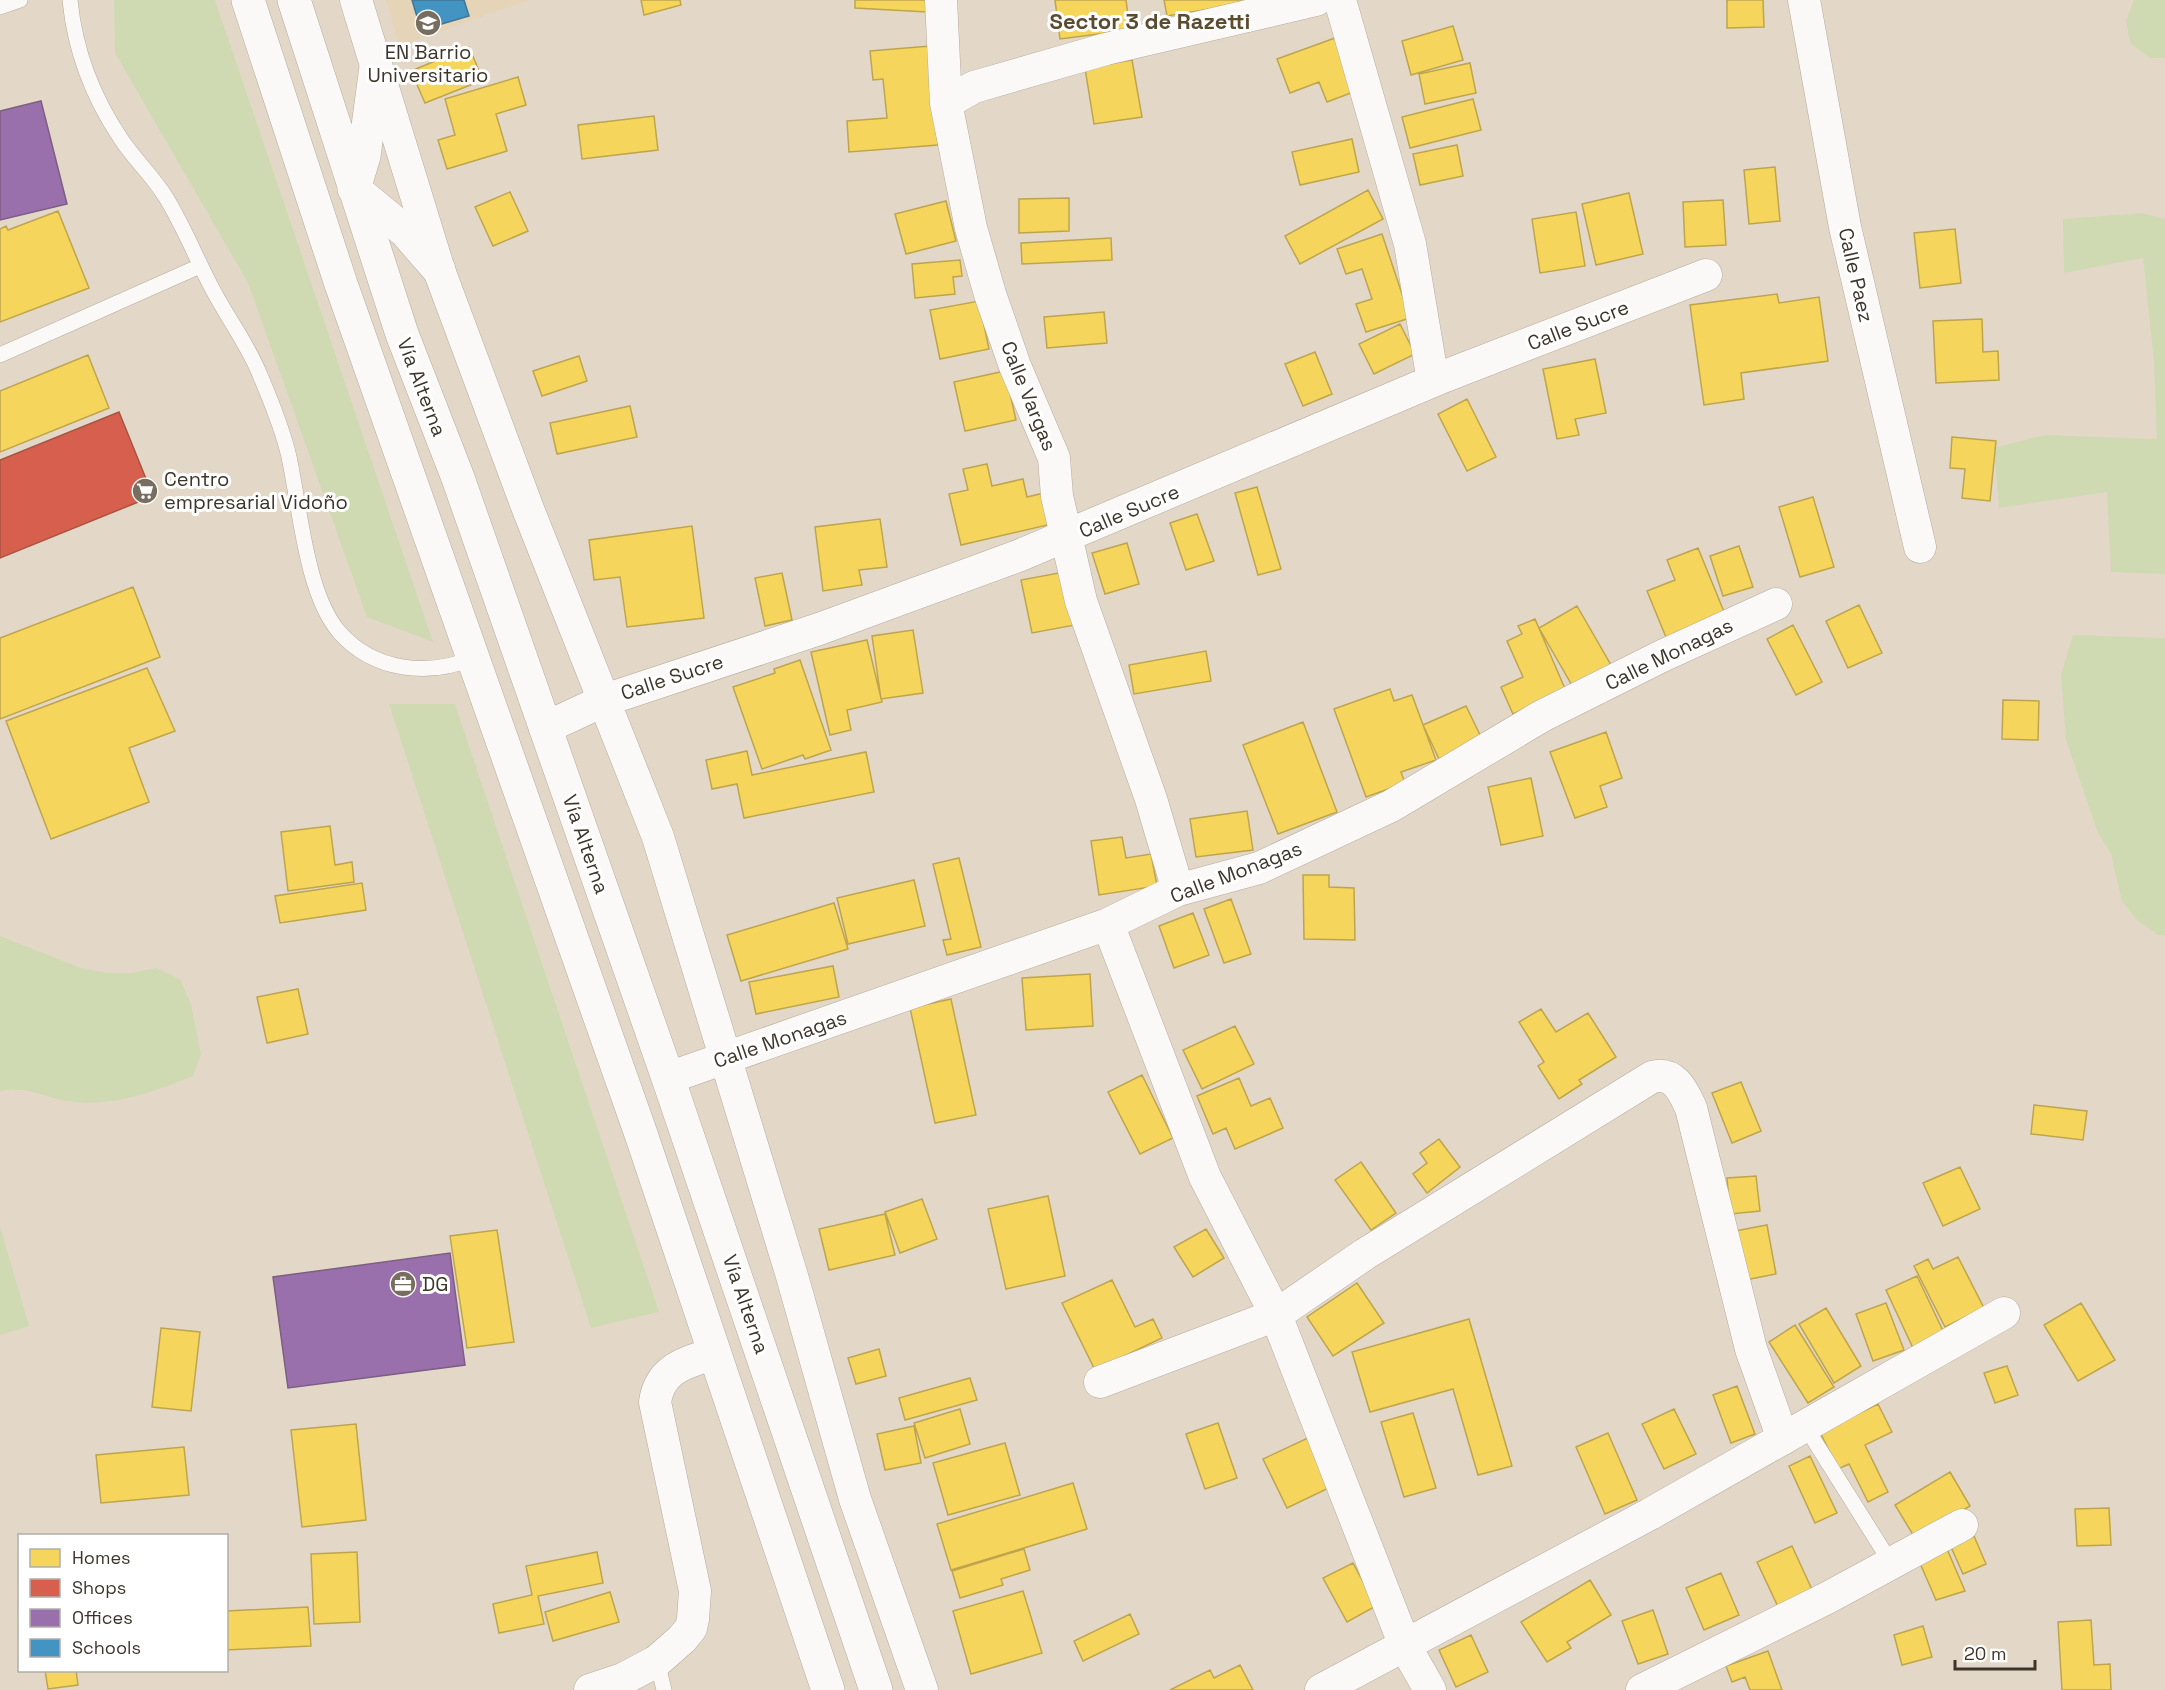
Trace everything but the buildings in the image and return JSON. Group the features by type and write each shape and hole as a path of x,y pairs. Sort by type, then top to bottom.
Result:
{"highway":[{"name":"Vía Alterna","path":"248,0 337,273 641,1134 828,1690"},
{"name":"Vía Alterna","path":"294,0 402,334 458,478 668,1078 876,1690"},
{"path":"376,67 364,156 354,189 405,231 439,270"}],"street":[{"path":"356,0 439,270 528,509 658,837 726,1058 855,1499 922,1690"},
{"name":"Calle Vargas","path":"941,0 946,103 956,164 990,294 1015,366 1054,458 1057,495 1081,601 1109,687 1151,799 1178,890"},
{"path":"946,103 974,87 1106,49 1316,0"},
{"path":"1340,0 1410,244 1433,381"},
{"name":"Calle Paez","path":"1804,0 1845,227 1920,548"},
{"name":"Calle Sucre","path":"545,728 605,700 819,629 1066,537 1433,381 1706,275"},
{"name":"Calle Monagas","path":"668,1078 1108,924 1178,890 1259,868 1391,806 1542,716 1662,656 1776,604"},
{"path":"1108,924 1205,1178 1276,1315 1405,1646 1430,1690"},
{"path":"1100,1382 1276,1315 1365,1254 1652,1077 1666,1076 1679,1084 1691,1108 1751,1349 1794,1433"},
{"path":"1321,1690 1650,1514 2004,1312"},
{"path":"590,1690 623,1679 661,1676 691,1628 696,1591 668,1471 655,1402 656,1392 666,1374 674,1367 715,1353"},
{"path":"1642,1690 1962,1525"}],"lane":[{"path":"0,7 20,0"},
{"path":"70,0 72,25 81,62 98,101 121,139 164,195 200,266 260,374 289,453 306,547 328,616 351,644 366,654 394,665 409,669 442,668 473,658"},
{"path":"0,355 200,266"},
{"path":"1794,1433 1891,1563"}],"shaded area":[{"name":"EN Barrio Universitario","path":"386,0 529,0 399,46"}],"green space":[{"path":"114,0 215,0 433,642 367,617 248,283 115,53"},
{"path":"2134,0 2165,0 2165,58 2150,58 2130,43 2126,20"},
{"path":"2143,213 2165,219 2165,574 2111,572 2107,492 1999,508 1994,448 2045,435 2157,439 2154,362 2143,258 2064,273 2063,219"},
{"path":"2073,635 2165,638 2165,935 2158,935 2138,921 2122,902 2111,854 2098,833 2066,740 2061,674"},
{"path":"389,704 455,704 659,1312 591,1328"},
{"path":"0,936 81,968 107,973 132,973 156,968 180,979 191,1004 201,1054 193,1076 147,1093 99,1102 67,1101 19,1090 0,1091"},
{"path":"0,1226 29,1326 0,1335"}],"place":[{"name":"EN Barrio Universitario","path":"428,23"},
{"name":"Centro empresarial Vidoño","path":"145,491"},
{"name":"DG","path":"403,1284"}],"district":[{"name":"Sector 3 de Razetti","path":"1150,21"}]}
